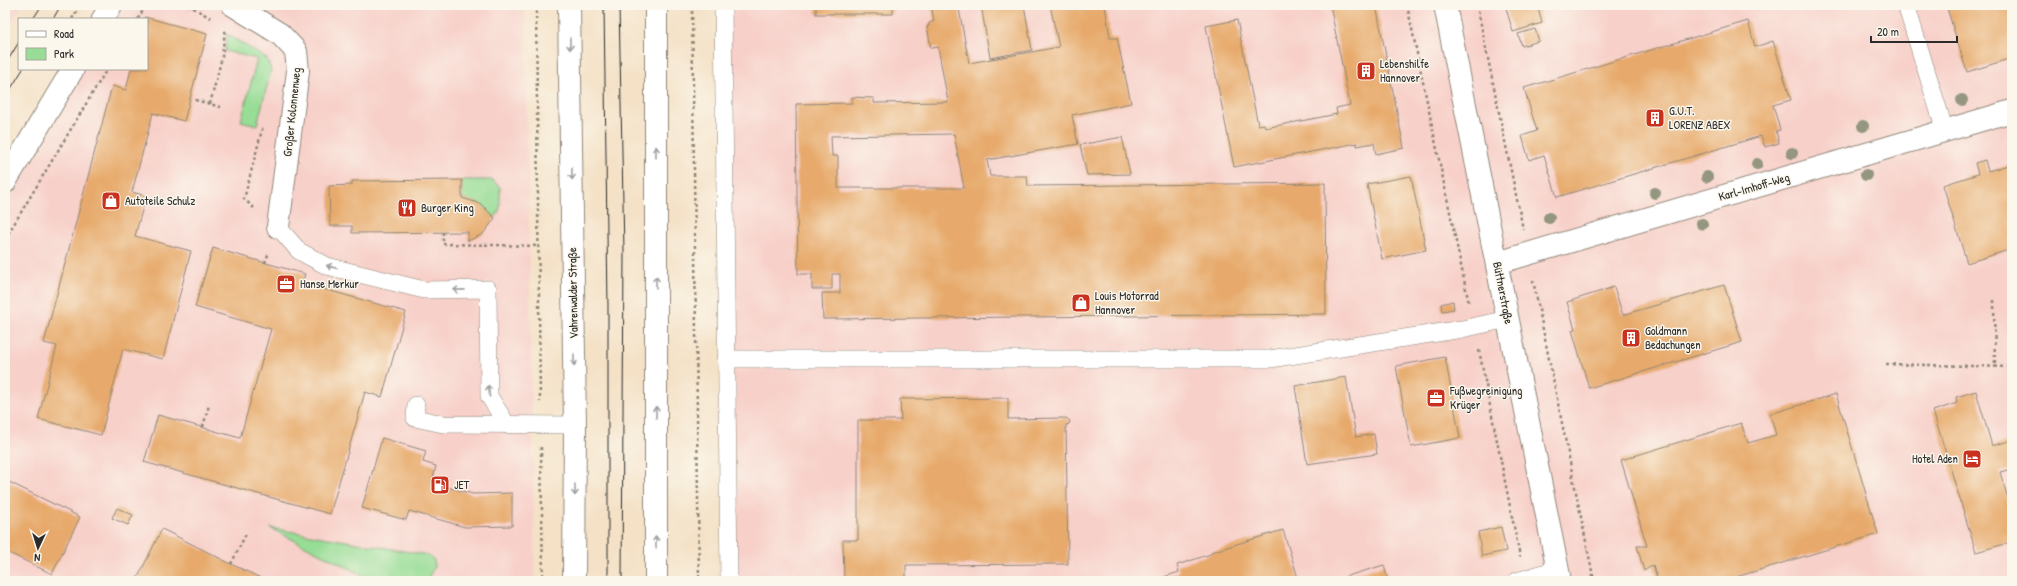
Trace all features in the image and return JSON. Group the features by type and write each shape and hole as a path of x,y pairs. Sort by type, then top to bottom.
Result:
{"street":[{"path":"104,18 111,5"},
{"name":"Großer Kolonnenweg","path":"234,5 280,34 296,51 298,71 278,228"},
{"name":"Vahrenwalder Straße","path":"569,5 575,425 574,581"},
{"path":"656,5 656,581"},
{"name":"Büttnerstraße","path":"1445,5 1559,575"},
{"path":"5,182 72,70"},
{"name":"Karl-Imhoff-Weg","path":"1497,263 2012,111"}],"lane":[{"path":"723,5 729,581"},
{"path":"1906,5 1946,131"},
{"path":"278,228 299,251 327,266 424,290 488,290 489,396 507,425"},
{"path":"726,359 1270,359 1474,326 1508,319"},
{"path":"416,405 415,418 444,424 575,425"},
{"path":"1521,580 1559,575"}],"path":[{"path":"73,18 80,5"},
{"path":"139,18 146,5"},
{"path":"188,5 213,20"},
{"path":"536,5 543,581"},
{"path":"692,5 699,581"},
{"path":"1407,5 1474,326 1521,580"},
{"path":"1477,5 1594,581"},
{"path":"210,104 222,57 225,27 232,31"},
{"path":"5,239 106,70"},
{"path":"195,100 221,107"},
{"path":"264,124 244,199 278,228"},
{"path":"443,232 443,244 540,246"},
{"path":"1994,300 1995,367"},
{"path":"1886,364 2012,367"},
{"path":"203,427 209,405"},
{"path":"231,564 246,534"}],"shaded area":[{"path":"5,5 22,5 5,32"},
{"path":"111,5 525,5 535,581 5,581 5,182 72,70 148,70 148,18 104,18"},
{"path":"723,5 2012,5 2012,581 729,581"}],"green space":[{"path":"227,34 267,59 271,70 257,125 241,121 257,59 225,51"},
{"path":"462,180 492,180 500,187 500,209 495,218 481,204 462,198"},
{"path":"270,528 427,555 434,560 434,568 426,581 374,581"}],"building":[{"path":"816,5 893,5 893,14 816,14"},
{"path":"931,5 977,5 959,9 969,63 1059,47 1050,5 1105,5 1110,38 1117,38 1131,103 1072,115 1078,144 987,160 990,176 1027,176 1028,186 1325,183 1326,314 823,319 822,293 840,293 840,274 832,274 832,289 812,289 812,274 798,274 796,104 852,103 852,97 874,98 874,103 948,102 938,47 931,48 927,26 929,26 929,23 934,21","holes":["954,134 964,188 838,188 838,156 832,156 831,136"]},
{"path":"981,5 1024,5 1032,50 990,58"},
{"path":"1330,5 1376,5 1404,148 1376,154 1374,143 1357,146 1357,143 1234,167 1206,26 1237,20 1258,125 1264,124 1265,128 1337,114 1336,108 1350,105"},
{"path":"1505,5 1537,5 1542,23 1513,32"},
{"path":"1946,5 2012,5 2012,58 1967,72"},
{"path":"145,17 207,34 184,121 153,113 132,192 146,196 135,236 191,251 163,359 123,349 101,435 38,419 57,346 44,343 112,86 126,90 131,70 148,70 148,18"},
{"name":"G.U.T. LORENZ ABEX","path":"1748,21 1755,47 1773,41 1791,100 1773,105 1780,130 1776,131 1779,143 1765,147 1761,136 1557,197 1544,155 1529,160 1522,136 1537,131 1524,88"},
{"path":"1535,29 1539,41 1522,46 1518,34"},
{"path":"1122,137 1130,174 1087,175 1080,145"},
{"path":"1985,160 1988,171 2012,164 2012,249 1967,263 1943,185 1978,174 1975,163"},
{"path":"1411,176 1426,250 1382,259 1367,184"},
{"name":"Burger King","path":"462,180 462,198 481,204 495,218 483,234 468,241 468,232 352,233 352,226 330,226 329,186 352,185 352,181"},
{"path":"213,248 305,274 302,283 406,312 382,397 365,392 330,514 144,462 158,415 240,438 271,329 195,307"},
{"path":"1724,285 1742,342 1589,388 1572,330 1575,329 1567,302 1614,287 1623,315"},
{"path":"1453,301 1454,309 1442,311 1441,304"},
{"path":"1445,357 1460,438 1411,447 1396,366"},
{"path":"1346,377 1356,437 1374,434 1377,454 1307,464 1295,386"},
{"name":"Hotel Aden","path":"1976,391 1992,446 2012,440 2012,469 2000,472 2012,512 2012,542 1976,552 1933,411 1957,403 1956,397"},
{"path":"1836,394 1878,534 1723,581 1658,581 1653,565 1644,571 1637,546 1647,546 1621,460 1741,423 1748,443 1776,435 1770,414"},
{"path":"1008,398 1008,419 1066,418 1070,421 1069,424 1066,425 1068,564 906,565 906,581 844,581 843,540 858,540 858,420 901,420 900,399"},
{"path":"382,438 426,451 423,462 436,466 432,483 473,494 512,493 512,526 465,527 409,511 406,520 362,508"},
{"path":"5,480 80,517 52,574 5,551"},
{"path":"117,508 133,515 128,525 112,518"},
{"path":"1501,527 1506,551 1482,556 1478,532"},
{"path":"162,529 231,564 267,581 136,581"},
{"path":"1283,530 1299,581 1152,581 1179,572 1177,565 1211,554 1211,552"},
{"path":"1384,565 1388,581 1345,581 1344,577"}],"tram line":[{"path":"34,18 42,5"},
{"path":"54,18 61,5"},
{"path":"604,5 608,307 608,581"},
{"path":"619,5 624,251 622,581"},
{"path":"5,65 18,44"},
{"path":"5,98 22,70"}],"place":[{"name":"Lebenshilfe Hannover","path":"1366,71"},
{"name":"G.U.T. LORENZ ABEX","path":"1655,118"},
{"name":"Autoteile Schulz","path":"111,201"},
{"name":"Burger King","path":"407,208"},
{"name":"Hanse Merkur","path":"286,284"},
{"name":"Louis Motorrad Hannover","path":"1081,303"},
{"name":"Goldmann Bedachungen","path":"1631,338"},
{"name":"Fußwegreinigung Krüger","path":"1436,398"},
{"name":"Hotel Aden","path":"1972,459"},
{"name":"JET","path":"440,485"}]}
